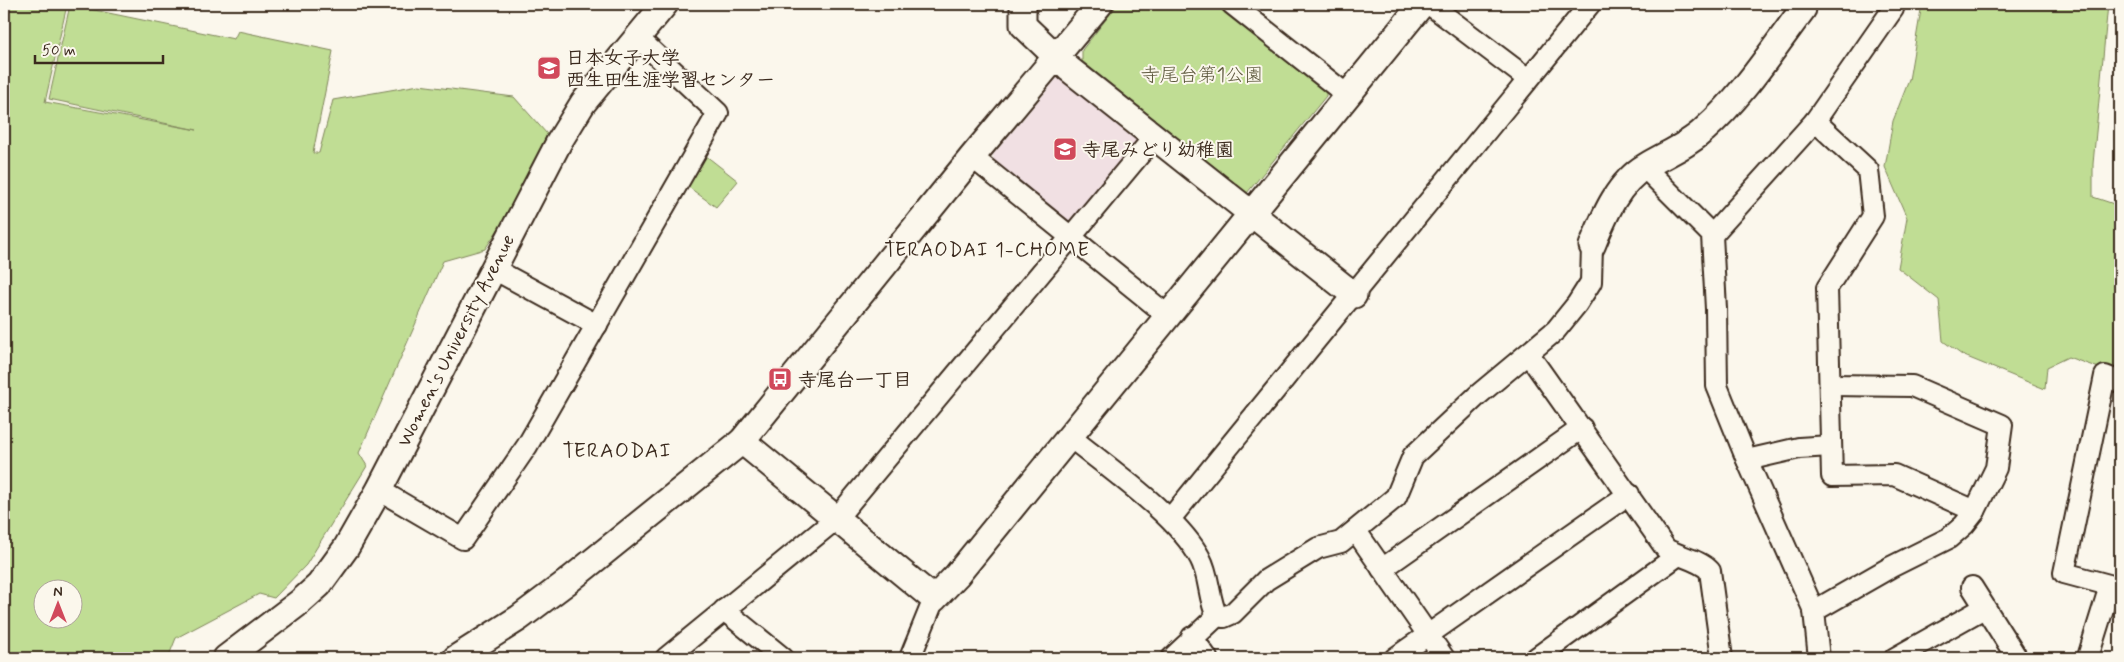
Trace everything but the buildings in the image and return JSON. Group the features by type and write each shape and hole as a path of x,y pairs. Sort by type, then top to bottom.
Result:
{"street":[{"name":"Women's University Avenue","path":"226,658 279,620 319,585 346,548 379,490 492,268 564,134 583,103 636,36 665,4"},
{"path":"1023,4 1023,25 1057,58 1354,294"},
{"path":"456,658 519,618 568,582 742,441 1100,4"},
{"path":"910,658 934,599 957,575 1422,4"},
{"path":"1429,4 1528,79"},
{"path":"1170,519 1590,4"},
{"path":"1172,658 1192,637 1217,616 1224,617 1233,612 1266,580 1318,548 1341,542 1396,497 1413,456 1478,395 1556,330 1591,282 1592,246 1608,209 1618,192 1644,167 1688,144 1705,129 1757,72 1803,9 1803,4"},
{"path":"1712,235 1815,122 1893,9 1894,4"},
{"path":"1245,8 1347,95"},
{"path":"379,490 462,539 526,446 718,113 636,36"},
{"path":"1815,122 1868,170 1873,216 1827,288 1832,476 1894,475 1975,511"},
{"path":"666,658 836,518 1069,236 1155,136"},
{"path":"972,158 1167,315"},
{"path":"1644,167 1712,235 1716,309 1717,386 1747,460 1814,611 1820,658"},
{"path":"492,268 597,325"},
{"path":"1529,354 1666,548 1677,556 1706,567 1710,572 1722,658"},
{"path":"2092,658 2088,657 2115,587 2064,573 2105,376 2120,382"},
{"path":"1814,611 1891,567 1949,538 1975,511 1996,468 2002,425 1912,386 1830,385"},
{"path":"1382,569 1582,428"},
{"path":"1070,436 1170,519 1199,556 1208,576 1214,610 1217,616"},
{"path":"742,441 934,599"},
{"path":"1747,460 1798,448 1830,446"},
{"path":"1395,658 1629,494"},
{"path":"1356,531 1444,658"},
{"path":"1536,658 1677,556"},
{"path":"1972,587 2017,658"},
{"path":"1895,658 1921,652 1984,608"},
{"path":"724,610 783,658"},
{"path":"1192,637 1207,658"}],"shaded area":[{"name":"寺尾みどり幼稚園","path":"1059,76 1137,134 1138,143 1073,221 1065,222 994,164 993,155"}],"green space":[{"path":"4,4 25,4 31,7 35,4 67,5 45,102 197,130 49,99 70,5 234,39 238,31 333,51 313,153 319,153 333,100 419,85 514,97 547,134 525,189 485,249 443,261 359,453 367,466 306,565 274,598 259,594 176,638 168,658 4,658"},
{"name":"寺尾台第1公園","path":"1118,4 1219,4 1326,90 1326,96 1247,193 1082,61 1082,50"},
{"path":"1922,4 2108,4 2093,164 2093,197 2120,206 2120,370 2099,368 2068,357 2047,367 2045,389 1962,355 1943,341 1939,300 1898,268 1907,218 1885,167 1893,121 1909,80"},
{"path":"705,155 738,181 716,207 687,186"}],"place":[{"name":"日本女子大学 西生田生涯学習センター","path":"549,68"},
{"name":"寺尾みどり幼稚園","path":"1065,149"},
{"name":"寺尾台一丁目","path":"780,379"}],"district":[{"name":"TERAODAI 1-CHOME","path":"987,249"},
{"name":"TERAODAI","path":"617,450"}]}
